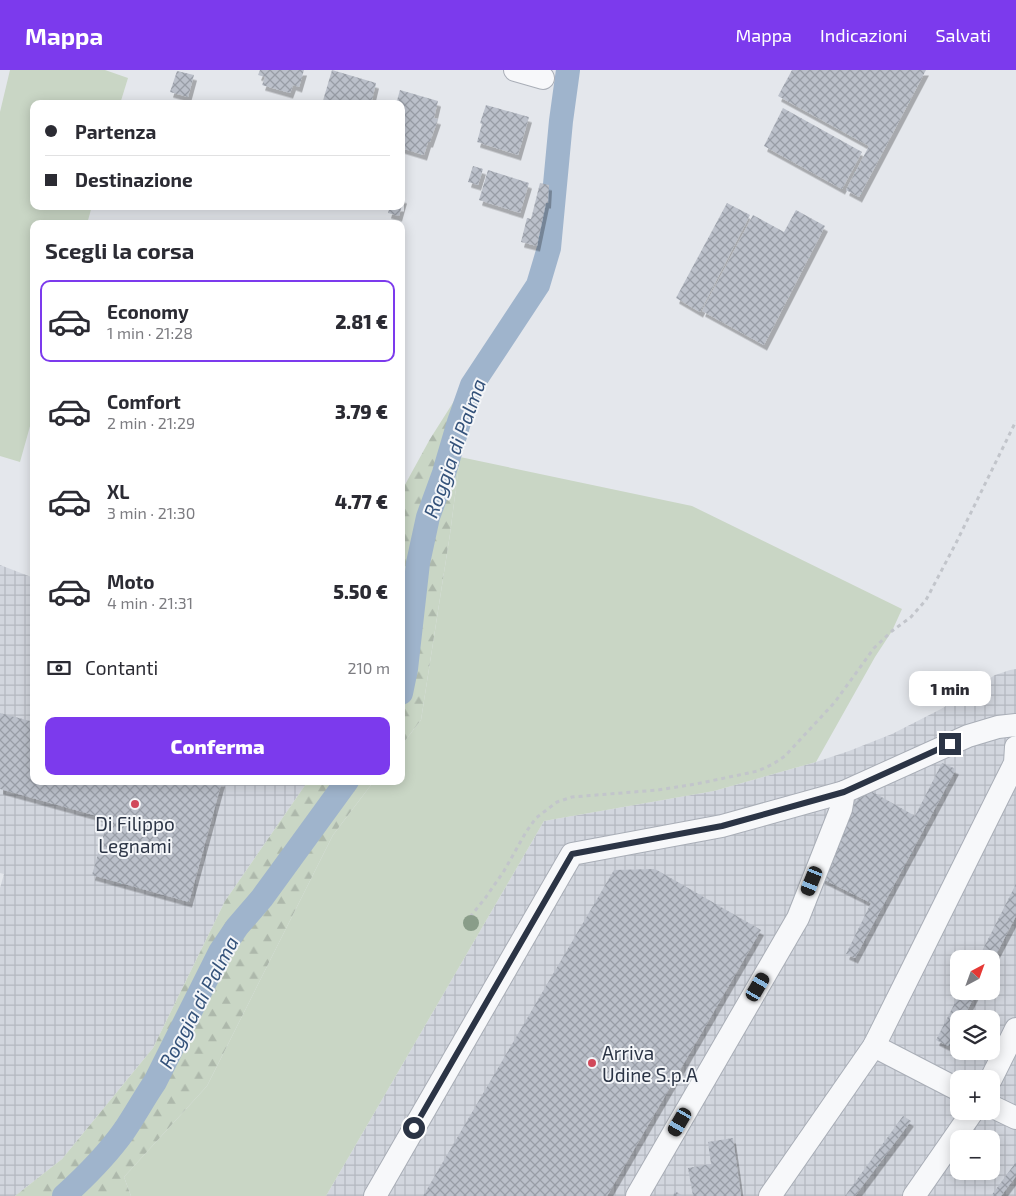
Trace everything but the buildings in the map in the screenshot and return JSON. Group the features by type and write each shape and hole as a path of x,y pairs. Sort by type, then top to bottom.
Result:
{"street":[{"path":"515,70 543,78"},
{"path":"375,1196 572,854 722,826 844,792 968,736 1016,724"},
{"path":"770,1196 874,1046 1015,762 1016,748"},
{"path":"637,1196 798,918 841,809 844,792"},
{"path":"996,1070 1016,1029"},
{"path":"874,1046 950,1085"},
{"path":"1000,1110 1016,1118"},
{"path":"914,1196 967,1120"}],"path":[{"path":"470,918 504,870 536,818 556,802 572,797 658,790 696,784 758,771 785,756 835,702 874,648 911,617 926,600 1016,421"}],"shaded area":[{"path":"0,565 30,576 30,785 305,785 225,901 153,1048 62,1159 15,1196 0,1196 0,888 4,874 0,873"},
{"path":"1016,669 1016,1196 326,1196 544,821 714,791 816,762 892,734 941,709 995,675"}],"green space":[{"path":"10,70 105,70 128,78 121,100 30,100 30,210 91,210 88,220 30,220 30,426 20,462 0,456 0,112"},
{"path":"491,376 477,405 460,457 421,720 405,741 405,485 430,439 468,379"},
{"path":"460,457 692,506 902,609 892,631 875,657 816,762 714,791 544,821 326,1196 131,1196 124,1177 207,1086 333,835 371,785 405,785 405,741 421,720"},
{"path":"305,785 371,785 333,835 207,1086 124,1177 131,1196 15,1196 62,1159 153,1048 225,901"}],"waterway":[{"name":"Roggia di Palma","path":"405,674 418,563 428,517 444,473 459,422 472,385 538,285 549,248 561,121 568,70"},
{"name":"Roggia di Palma","path":"64,1196 96,1165 124,1131 155,1082 220,952 237,927 262,898 344,785"}],"place":[{"name":"Di Filippo Legnami","path":"135,804"},
{"name":"Arriva Udine S.p.A","path":"592,1063"}],"route":[{"path":"414,1128 572,854 722,826 844,792 950,744"}]}
